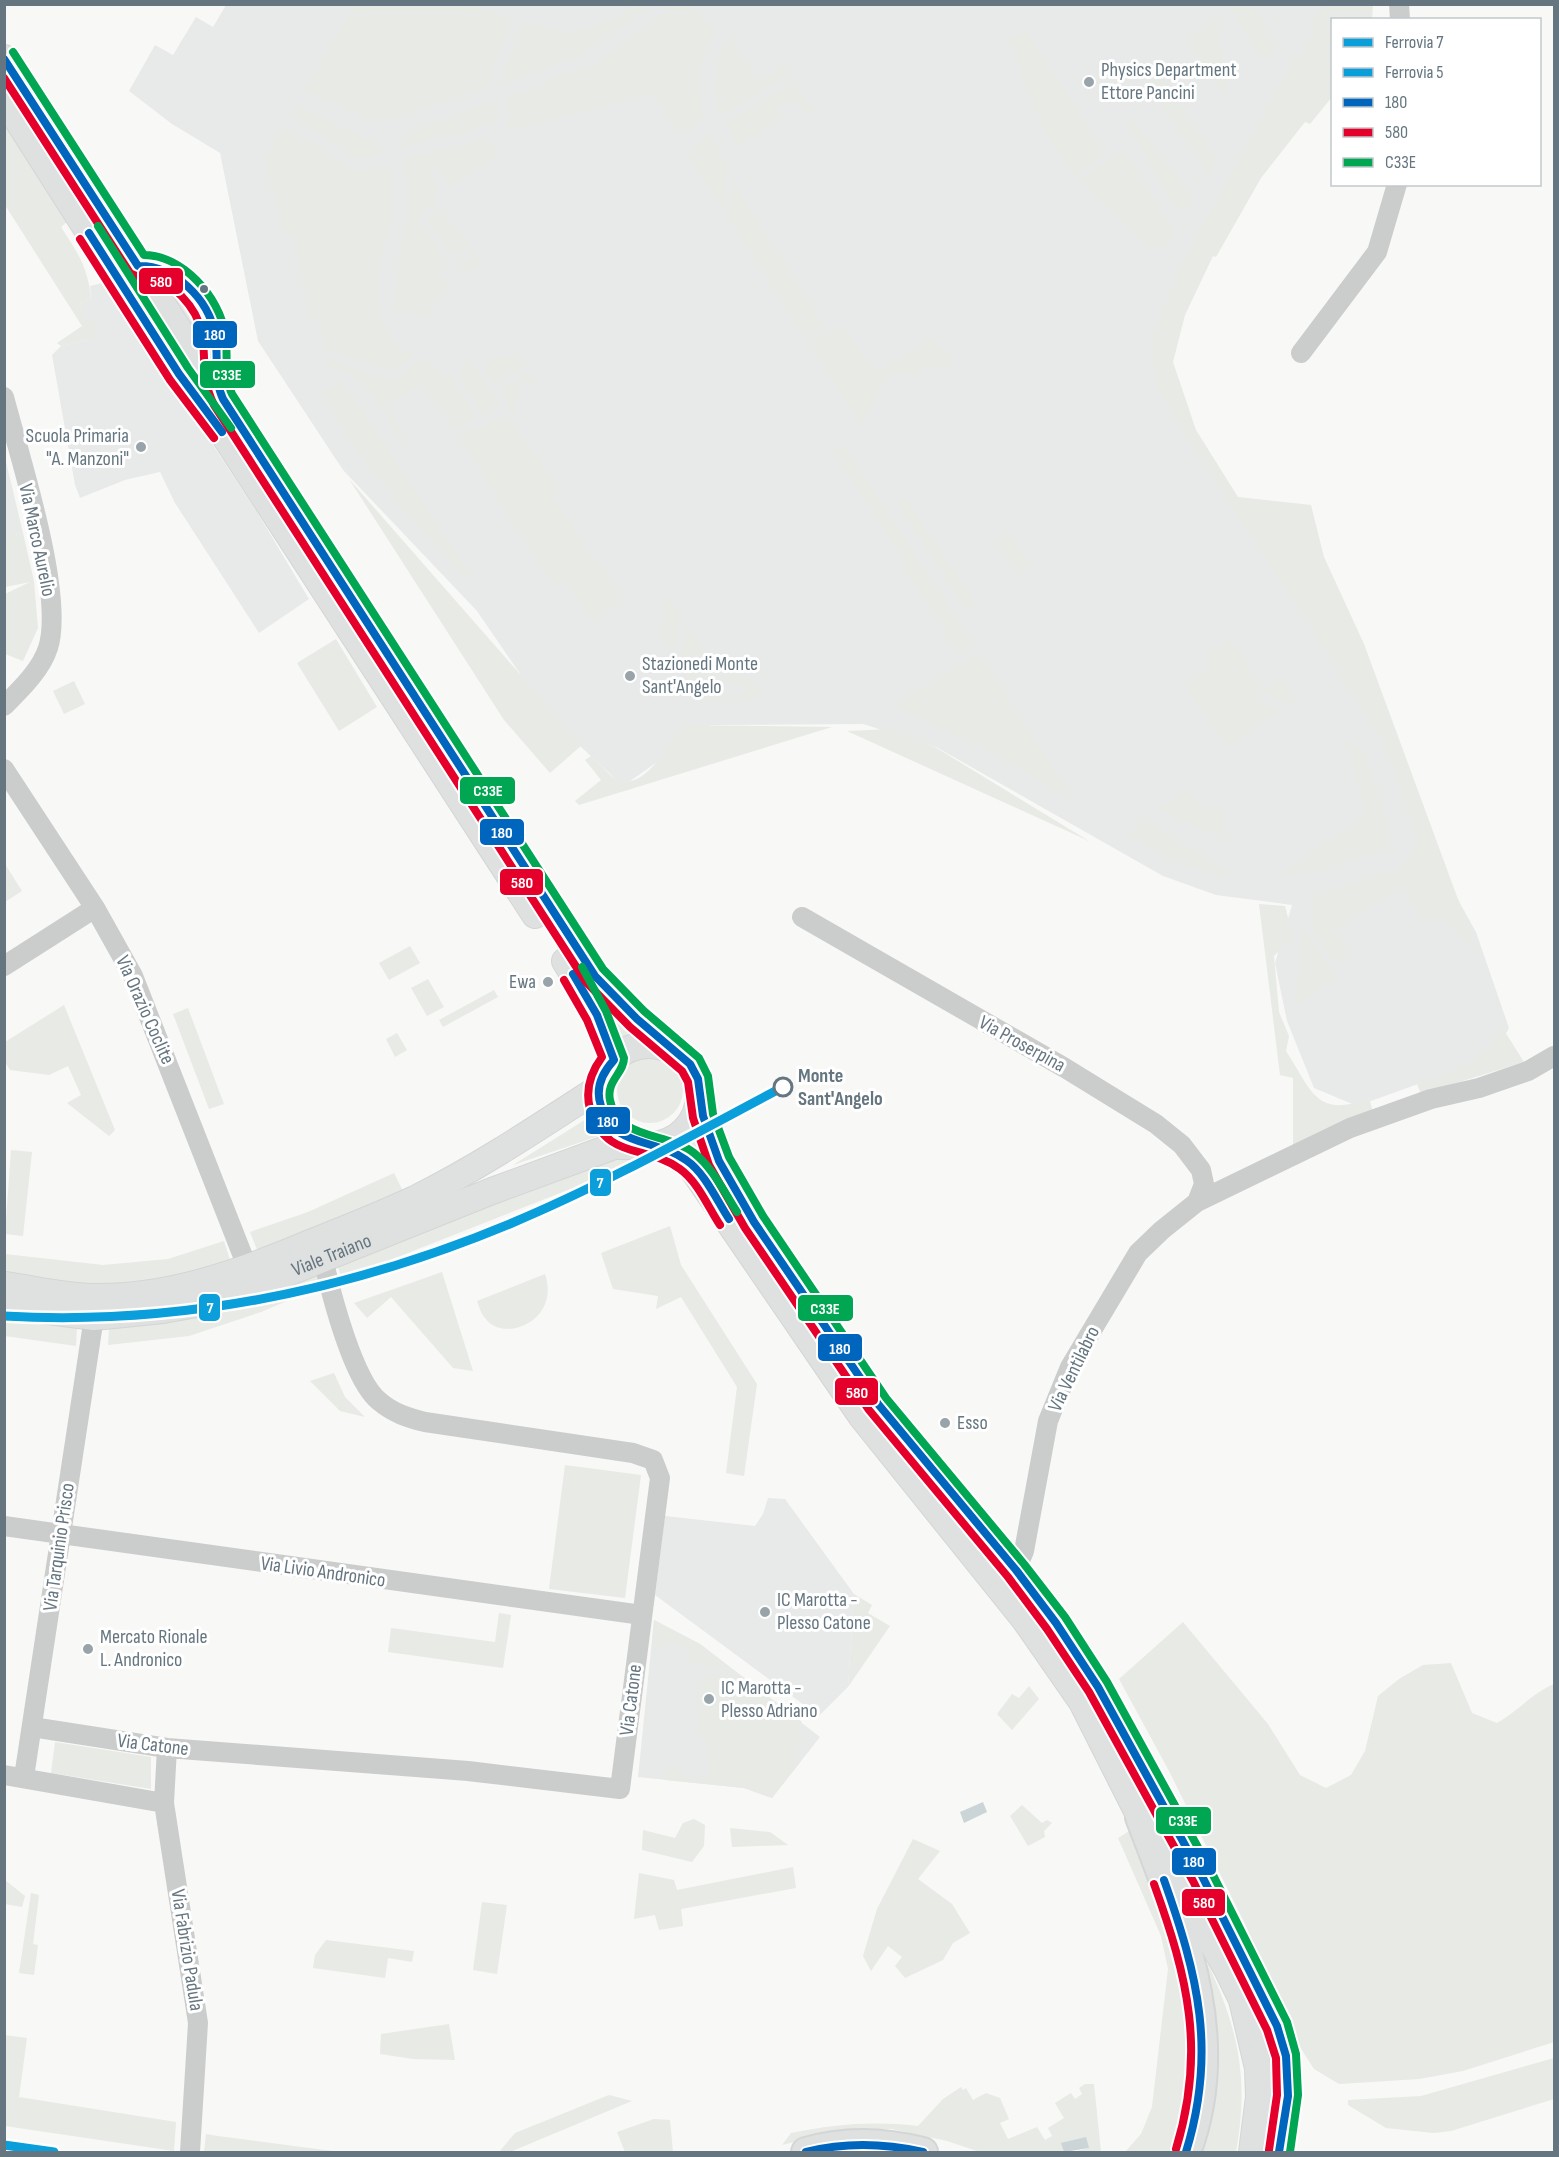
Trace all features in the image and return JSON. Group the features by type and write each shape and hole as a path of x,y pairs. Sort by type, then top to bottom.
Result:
{"highway":[{"path":"1140,1817 1190,1952 1201,2009 1203,2065 1196,2118 1186,2152"},
{"path":"806,2152 857,2143 912,2150"}],"main road":[{"path":"4,58 138,266 160,267 169,273 190,293 211,320 215,334 213,377 596,976 637,1019 690,1064 698,1079 703,1116 719,1161 754,1222 828,1334 879,1404 1016,1570 1056,1623 1098,1687 1202,1876 1267,2001 1286,2056 1288,2096 1279,2152"},
{"path":"4,99 179,374 214,419 590,999 607,1035 614,1060"},
{"path":"179,374 213,377"},
{"path":"678,1053 661,1045 643,1044 623,1052 606,1068 599,1088 601,1111 611,1128 625,1139 675,1153 687,1161 698,1173 862,1417 993,1577 1008,1576 1016,1570"},
{"name":"Viale Traiano","path":"320,1249 415,1199 528,1135 599,1088"},
{"path":"648,1146 672,1140 689,1127 697,1112 700,1096"},
{"name":"Viale Traiano","path":"4,1305 94,1307 196,1284 251,1277 320,1249 492,1191 614,1146 648,1146"},
{"name":"Viale Traiano","path":"4,1285 94,1307"},
{"path":"980,1562 1044,1646 1082,1702 1140,1817 1227,1969 1242,2000 1258,2068 1259,2097 1252,2152"}],"street":[{"path":"1300,353 1377,252 1396,186"},
{"name":"Via Marco Aurelio","path":"4,397 45,559 53,618 48,649 31,677 4,706"},
{"name":"Via Orazio Coclite","path":"4,769 95,908 134,976 251,1277"},
{"path":"4,966 95,908"},
{"name":"Via Proserpina","path":"802,917 1065,1068 1156,1124 1182,1145 1201,1170 1204,1184 1197,1202"},
{"name":"Via Ventilabro","path":"1016,1570 1024,1551 1048,1421 1070,1367 1138,1253 1161,1230 1197,1202 1350,1128 1431,1099 1479,1088 1528,1071 1554,1056"},
{"name":"Via Catone","path":"32,1727 166,1748 468,1771 620,1789 660,1478 653,1460 633,1453 425,1422 403,1416 377,1400 359,1372 333,1300 320,1249"},
{"name":"Via Tarquinio Prisco","path":"14,1776 32,1727 94,1307"},
{"name":"Via Livio Andronico","path":"4,1526 642,1615"},
{"name":"Via Fabrizio Padula","path":"166,1748 164,1803 198,2023 190,2152"},
{"path":"14,1776 164,1803"}],"shaded area":[{"path":"356,4 474,5 514,19 488,80 488,88 384,121 374,122 304,90"},
{"path":"635,4 650,5 586,52 502,85 502,77 524,23 571,32 600,24"},
{"path":"1324,4 1373,5 1372,18 1331,18 1331,98 1310,124 1305,122 1261,178 1216,257 1213,256 1185,315 1173,362 1196,430 1238,497 1311,505 1324,557 1364,644 1480,959 1442,916 1427,924 1400,886 1335,929 1350,954 1335,963 1311,926 1313,896 1396,870 1413,851 1415,832 1383,741 1173,415 1159,390 1152,365 1153,332 1183,262 1295,56 1300,58 1312,33 1308,31"},
{"path":"226,5 1341,5 1253,143 1181,317 1170,362 1195,433 1386,728 1441,869 1476,932 1509,1028 1493,1057 1357,1106 1314,1088 1287,1021 1275,963 1292,905 1216,895 1163,876 936,747 863,724 710,725 623,786 551,719 477,611 343,470 258,341 220,153 172,124 129,91 155,45 173,55 196,17 213,27"},
{"path":"657,5 685,6 698,11 704,16 714,34 703,65 700,86 700,97 706,118 680,135 652,93 505,132 511,117 505,97 593,65 669,11"},
{"path":"1228,5 1252,5 1277,43 1274,54 1268,58 1257,53"},
{"path":"1217,16 1228,101 1186,37"},
{"path":"1026,30 1106,155 1074,176 1043,126 1028,94 1009,39"},
{"path":"729,36 737,38 735,45 758,81 785,65 790,73 723,115 718,107 715,87 718,64"},
{"path":"1150,60 1217,160 1209,175 1137,67"},
{"path":"794,81 815,111 807,116 795,98 775,111 780,120 737,147 727,123"},
{"path":"494,101 499,114 493,124 398,149 404,134"},
{"path":"297,106 381,145 387,152 359,159 291,117"},
{"path":"1133,121 1188,189 1193,198 1187,211 1177,209 1173,205 1128,124"},
{"path":"5,125 67,222 61,227 82,262 90,289 91,300 80,303 84,321 95,320 98,338 61,346 57,343 82,326 5,205"},
{"path":"283,126 358,172 388,164 393,191 393,212 380,270 378,301 387,333 398,349 416,354 392,371 324,350 317,318 310,319 294,237 283,233 264,158"},
{"path":"711,134 729,168 724,213 688,157 695,152 692,147"},
{"path":"489,137 500,154 451,186 439,168 429,174 440,190 435,193 439,201 421,213 419,219 447,264 437,272 449,287 435,303 431,317 394,310 400,249 407,223 409,202 402,160"},
{"path":"1124,150 1175,231 1166,248 1149,247 1079,180"},
{"path":"733,177 752,213 824,325 805,338 727,217"},
{"path":"442,209 483,264 466,275 459,265 470,257 470,249 467,247 450,255 427,218"},
{"path":"161,279 206,326 204,349"},
{"name":"Scuola Primaria \"A. Manzoni\"","path":"106,282 257,512 309,599 259,633 175,503 160,472 125,480 80,498 75,485 52,355 61,346 97,338 84,322 80,303 91,300 90,286"},
{"path":"845,327 864,359 867,358 876,372 934,338 942,350 947,348 955,362 937,372 930,364 917,370 917,378 900,373 888,377 884,380 862,427 807,342 827,331 830,335"},
{"path":"502,357 521,358 526,366 494,384 482,365"},
{"path":"325,359 390,381 425,359 442,373 453,377 453,382 476,417 453,431 422,384 386,407 409,443 404,446 373,396 352,376 340,370 327,368"},
{"path":"463,362 472,362 500,403 483,415 461,381"},
{"path":"530,372 536,380 530,384 523,380 514,416 501,391"},
{"path":"338,383 357,402 461,559 470,569 469,582 389,492 351,441 324,392"},
{"path":"505,414 562,491 554,496 594,559 601,563 624,603 593,622 564,580 554,587 458,436 474,426 477,431"},
{"path":"844,444 975,647 960,657 901,564 904,561 833,451"},
{"name":"Scuola Primaria \"A. Manzoni\"","path":"4,453 23,533 5,537 4,537"},
{"path":"349,479 582,745 550,773 504,720"},
{"path":"906,498 977,606 967,612 897,504"},
{"path":"1008,531 1031,565 1018,575 994,540"},
{"path":"23,533 34,581 38,628 23,661 5,654 5,594 30,582 5,587 4,537"},
{"path":"667,594 682,617 673,655 658,633"},
{"path":"687,624 727,684 724,697 741,699 744,684 731,682 728,675 737,669 745,680 751,678 763,695 755,701 701,701 678,664"},
{"path":"1230,638 1264,689 1281,680 1301,710 1263,691 1257,700 1279,710 1225,747 1184,683 1206,672 1207,654"},
{"path":"336,639 377,707 339,731 297,663"},
{"path":"979,652 1076,802 997,756 893,705"},
{"path":"74,681 85,704 64,714 53,691"},
{"path":"680,725 832,727 579,805 575,801 601,780 585,760 591,756 609,774 620,781 639,778 664,752"},
{"path":"890,729 935,747 1089,841 847,731"},
{"path":"1343,741 1362,749 1391,830 1391,842 1383,850 1319,871 1276,878 1364,817 1362,795"},
{"path":"1188,788 1205,808 1213,810 1220,804 1232,843 1158,809"},
{"path":"1144,818 1225,869 1220,878 1168,859 1128,834"},
{"path":"5,864 22,891 4,902"},
{"path":"1259,904 1285,906 1293,937 1274,956 1279,1012 1289,1036 1286,1051 1317,1097 1326,1103 1337,1105 1351,1104 1369,1098 1373,1112 1293,1147 1293,1078 1280,1075"},
{"path":"1304,927 1337,979 1294,1006"},
{"path":"410,946 420,963 389,980 379,963"},
{"path":"588,978 639,1030 621,1039"},
{"path":"428,979 444,1007 427,1016 411,988"},
{"path":"494,990 498,997 443,1027 439,1020"},
{"path":"64,1005 115,1130 109,1136 67,1103 81,1095 68,1066 49,1075 10,1070 5,1062 5,1042"},
{"path":"188,1008 224,1104 209,1109 173,1014"},
{"path":"1500,1024 1524,1062 1421,1094 1417,1084 1469,1064 1489,1049"},
{"path":"397,1033 407,1050 395,1057 386,1039"},
{"path":"650,1057 663,1060 673,1067 680,1077 683,1090 680,1103 673,1113 663,1120 650,1123 637,1120 627,1113 620,1103 617,1090 620,1077 627,1067 637,1060"},
{"path":"591,1116 602,1135 513,1165"},
{"path":"701,1135 713,1172 684,1142"},
{"path":"11,1150 32,1152 23,1236 5,1234"},
{"path":"632,1153 634,1164 342,1279 337,1264 561,1174"},
{"path":"394,1173 404,1193 258,1252 250,1232 308,1212"},
{"path":"670,1226 681,1265 757,1384 744,1476 726,1473 737,1387 681,1297 656,1309 658,1296 613,1289 601,1253"},
{"path":"224,1241 230,1260 174,1278 104,1287 5,1274 5,1254 103,1265 168,1259"},
{"path":"316,1272 322,1286 261,1312 189,1336 108,1345 109,1329 187,1319 256,1297"},
{"path":"442,1272 473,1371 453,1368 391,1297 367,1318 354,1303"},
{"path":"545,1274 548,1290 545,1304 538,1315 528,1323 516,1328 504,1329 493,1326 481,1312 477,1301"},
{"path":"5,1318 77,1328 76,1346 5,1336"},
{"path":"334,1373 345,1397 365,1417 340,1411 310,1381"},
{"path":"565,1465 641,1475 625,1598 549,1589"},
{"name":"IC Marotta - Plesso Catone","path":"768,1498 785,1499 854,1594 848,1687 819,1716 655,1595 665,1516 755,1526 763,1514"},
{"path":"854,1594 872,1605 868,1613 890,1626 848,1687"},
{"path":"499,1613 511,1615 503,1668 388,1652 391,1628 495,1642"},
{"name":"IC Marotta - Plesso Adriano","path":"654,1620 700,1644 820,1737 772,1798 744,1788 638,1777"},
{"path":"654,1620 700,1644 802,1722 796,1732 805,1740 795,1756 801,1761 772,1798 744,1788 665,1780 667,1768 680,1769 687,1777 702,1779 709,1774 710,1762 706,1756 707,1737 697,1735 704,1674 721,1677 723,1669 689,1664 689,1655 684,1647 671,1643 661,1649 652,1644"},
{"path":"1183,1622 1268,1724 1300,1775 1326,1788 1351,1775 1365,1751 1378,1696 1399,1679 1423,1665 1451,1663 1472,1713 1497,1723 1554,1684 1554,2042 1463,2071 1419,2079 1339,2084 1314,2069 1300,2047 1245,1924 1169,1771 1119,1679"},
{"path":"1029,1686 1039,1699 1012,1730 997,1714 1012,1694 1019,1698"},
{"path":"55,1742 151,1757 151,1789 51,1773"},
{"path":"983,1802 987,1812 964,1823 960,1812"},
{"path":"1022,1805 1042,1823 1047,1820 1052,1823 1044,1831 1045,1837 1028,1846 1010,1816"},
{"path":"694,1819 705,1825 704,1846 692,1862 642,1850 643,1830 675,1838 683,1823"},
{"path":"730,1828 770,1832 788,1845 732,1847"},
{"path":"1131,1830 1181,1962 1189,2020 1192,2082 1174,2152 1125,2152 1141,2134 1152,2107 1168,1969 1161,1936 1118,1838"},
{"path":"913,1839 940,1851 918,1879 952,1904 970,1933 953,1943 943,1960 905,1978 895,1966 902,1957 888,1946 871,1971 863,1956 877,1909"},
{"path":"793,1867 796,1888 681,1909 683,1926 659,1930 655,1915 634,1919 639,1873 674,1880 677,1890"},
{"path":"5,1880 25,1896 22,1907 5,1904"},
{"path":"31,1893 39,1895 33,1944 38,1945 34,1975 19,1973"},
{"path":"482,1902 507,1905 497,1974 473,1970"},
{"path":"326,1940 414,1951 412,1962 388,1958 385,1978 313,1968 315,1955"},
{"path":"1208,1964 1227,2012 1238,2056 1241,2102 1236,2152 1197,2152 1203,1966"},
{"path":"449,2024 455,2060 413,2059 380,2054 381,2034"},
{"path":"4,2035 27,2038 19,2097 176,2122 174,2151 5,2126"},
{"path":"1554,2058 1554,2099 1451,2131 1434,2133 1386,2128 1348,2105 1348,2100 1421,2096"},
{"path":"1085,2084 1094,2084 1101,2152 1073,2152 1089,2148 1062,2143 1064,2152 980,2152 947,2141 892,2129 841,2130 782,2145 791,2133 824,2127 854,2124 918,2126 943,2099 961,2087 963,2090 966,2088 973,2100 986,2093 1000,2098 1009,2119 1000,2123 1008,2139 1037,2127 1045,2140 1052,2136 1048,2128 1064,2118 1055,2103 1071,2093 1075,2099 1082,2094 1079,2088"},
{"path":"609,2095 632,2101 510,2152 499,2152 515,2133"},
{"path":"654,2119 670,2120 673,2152 625,2152 617,2132"},
{"path":"206,2134 218,2136 340,2152 204,2152"},
{"path":"1086,2137 1089,2148 1064,2152 1061,2143"}],"rail line":[{"name":"7","path":"4,1316 70,1318 200,1309 263,1299 389,1268 451,1247 547,1208 649,1158 783,1087"},
{"name":"5","path":"4,2145 54,2152"}],"transit line":[{"name":"C33E","path":"13,52 144,255 172,262 185,270 197,281 216,306 225,334 227,372 232,394 603,969 644,1011 699,1058 708,1076 713,1114 729,1157 763,1216 886,1398 1024,1564 1065,1617 1107,1682 1211,1871 1287,2022 1296,2054 1298,2095 1290,2152"},
{"name":"180","path":"4,59 138,266 151,267 177,278 188,287 206,309 215,335 217,375 223,399 595,976 637,1019 690,1064 698,1079 703,1116 719,1161 754,1222 878,1404 1016,1570 1056,1623 1098,1687 1202,1876 1277,2026 1286,2056 1288,2096 1279,2152"},
{"name":"580","path":"4,78 130,273 166,283 188,303 202,332 205,373 214,405 586,982 630,1027 682,1071 688,1082 693,1118 709,1165 745,1228 869,1410 1008,1577 1047,1629 1089,1692 1193,1881 1267,2030 1276,2058 1277,2095 1269,2150"},
{"name":"C33E","path":"98,226 188,368 231,428"},
{"name":"180","path":"89,233 179,374 222,432"},
{"name":"580","path":"80,239 170,380 214,438"},
{"name":"C33E","path":"582,967 606,1011 624,1058 609,1093 615,1113 622,1122 633,1129 683,1146 694,1153 713,1173 737,1212"},
{"name":"180","path":"573,974 597,1015 614,1060 606,1070 599,1087 599,1100 607,1119 625,1136 674,1153 693,1165 705,1179 729,1219"},
{"name":"580","path":"564,980 587,1020 602,1057 592,1075 589,1088 590,1109 597,1125 606,1137 617,1144 667,1161 680,1169 697,1188 720,1225"},
{"name":"180","path":"1164,1880 1194,1982 1202,2047 1195,2115 1186,2152"},
{"name":"580","path":"1154,1884 1176,1951 1189,2015 1190,2079 1176,2149"},
{"name":"180","path":"806,2152 850,2145 893,2147 923,2152"}],"place":[{"name":"Physics Department Ettore Pancini","path":"1089,82"},
{"name":"Scuola Primaria \"A. Manzoni\"","path":"141,447"},
{"name":"Stazionedi Monte Sant'Angelo","path":"630,676"},
{"name":"Ewa","path":"548,982"},
{"name":"Monte Sant'Angelo","path":"783,1087"},
{"name":"Esso","path":"945,1423"},
{"name":"IC Marotta - Plesso Catone","path":"765,1612"},
{"name":"Mercato Rionale L. Andronico","path":"88,1649"},
{"name":"IC Marotta - Plesso Adriano","path":"709,1699"}]}
